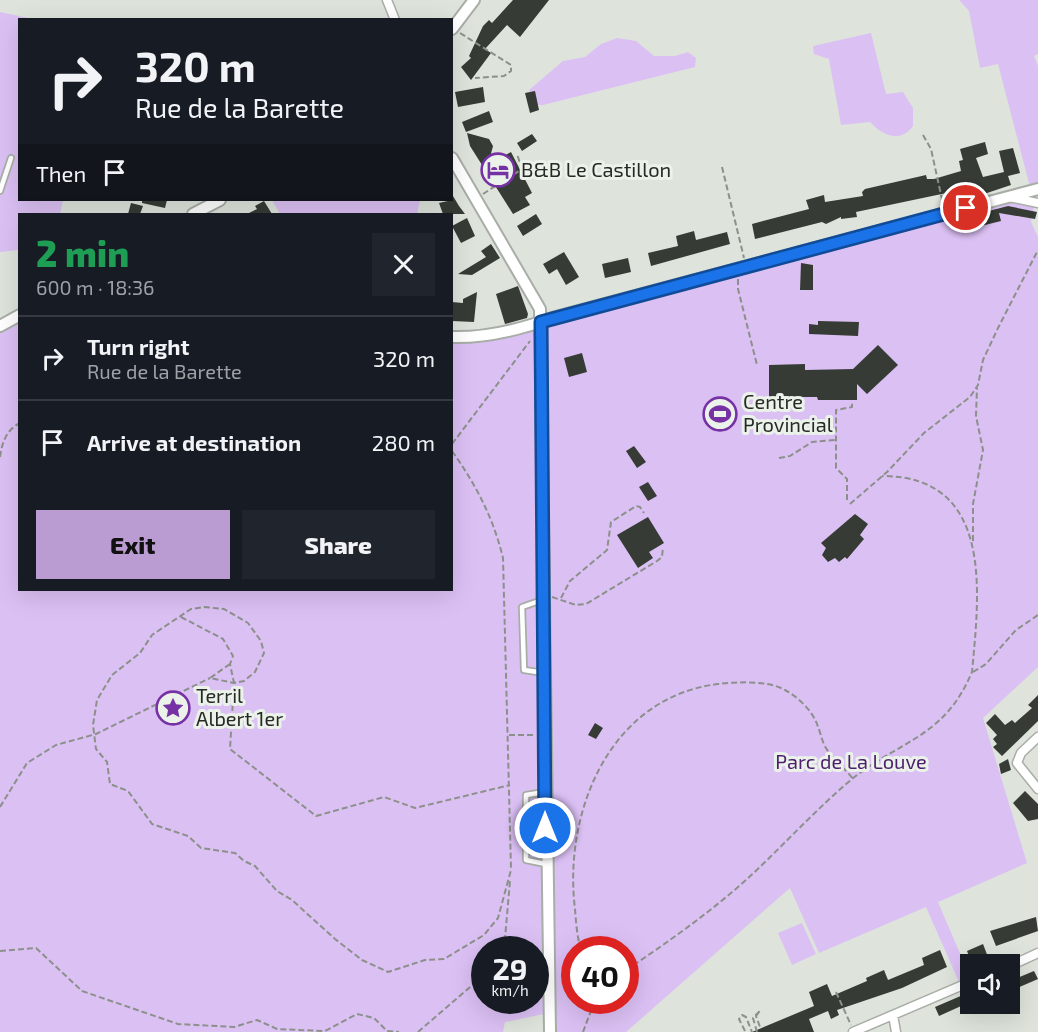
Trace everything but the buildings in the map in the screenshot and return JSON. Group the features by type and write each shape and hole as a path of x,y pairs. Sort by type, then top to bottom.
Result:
{"street":[{"path":"387,0 394,18"},
{"path":"453,28 474,0"},
{"path":"453,160 536,300 541,325 542,598 550,1032"},
{"path":"453,336 500,333 541,325 747,266 1038,189"},
{"path":"1008,197 1038,203"},
{"path":"195,213 218,201"},
{"path":"4,325 18,316"},
{"path":"1038,737 1021,753 1017,763 1038,789"},
{"path":"1020,961 1038,953"},
{"path":"854,1032 960,986"},
{"path":"893,1015 896,1032"}],"lane":[{"path":"0,191 11,158"},
{"path":"542,598 522,607 524,670 544,673"},
{"path":"545,792 526,795 526,860 546,864"}],"path":[{"path":"453,30 511,65 511,71 504,76 475,78"},
{"path":"923,135 931,149 945,213"},
{"path":"476,199 522,169 517,154"},
{"path":"722,167 747,266"},
{"path":"973,545 973,504 983,450 975,406 983,360 1038,250"},
{"path":"738,279 738,289 757,365"},
{"path":"453,443 541,325"},
{"path":"850,504 882,476 924,433 970,397 978,385"},
{"path":"847,500 847,479 836,468 836,410 852,407 852,403"},
{"path":"0,457 2,444 12,427 18,424"},
{"path":"779,458 790,456 812,442 836,440"},
{"path":"453,452 474,482 495,525 503,558 511,870 505,936"},
{"path":"639,961 667,942 745,880 853,779 941,722 967,686 972,672 978,572 973,545 961,511 941,493 908,480 882,476"},
{"path":"561,598 570,581 607,550 611,522 636,506 640,507 644,513"},
{"path":"542,598 561,598 576,605 586,604 657,561 662,557 663,547"},
{"path":"210,678 234,683 244,681 255,672 264,653 261,641 248,623 224,609 204,607 191,609 152,635 140,653 112,675 98,700 93,725 96,734 96,749 107,762 110,784 128,791 152,824 188,836 201,848 235,853 244,861 255,866 277,891 292,900 362,960 388,972 425,960 444,959 484,935 498,918 511,870"},
{"path":"972,672 986,664 1016,630 1038,615"},
{"path":"180,616 223,639 233,656 230,664 234,683 230,748 316,816 384,797 415,808 510,784"},
{"path":"0,807 27,763 56,745 96,734 210,678 230,664"},
{"path":"579,936 573,894 574,841 580,813 592,781 606,757 627,730 648,711 697,686 730,682 781,687 794,696 814,718 826,750 853,779"},
{"path":"509,735 545,735"},
{"path":"0,951 36,948 82,991 178,1024 234,1027 257,1020 276,1030 325,1031 357,1014 374,1018 387,1031 399,1032"},
{"path":"418,1032 471,989"},
{"path":"836,992 854,1032"},
{"path":"757,1032 753,1018 760,1011 756,1016 760,1027"},
{"path":"583,1032 590,1014"},
{"path":"745,1031 739,1019 742,1015 745,1016 752,1032"}],"green space":[{"path":"959,0 1038,0 1038,54 1034,56 1038,66 1038,189 1031,191 998,64 980,68 969,11"},
{"path":"0,12 28,18 18,18 18,201 63,201 60,213 18,213 18,250 0,252"},
{"path":"871,33 886,94 903,92 913,108 913,126 902,135 885,134 870,122 841,125 829,59 814,54 813,46"},
{"path":"617,38 636,41 654,56 675,56 688,52 696,58 695,67 537,105 529,90 563,61 585,57 601,44"},
{"name":"Parc de La Louve","path":"1008,197 1035,202 1031,222 1038,237 1038,667 983,718 1027,863 938,902 960,954 960,982 926,907 819,953 790,888 626,1032 550,1032 549,936 471,936 471,1014 544,1014 505,1022 503,1032 0,1032 0,326 18,322 18,591 453,591 453,337 470,337"},
{"path":"273,201 420,201 417,213 279,213"},
{"path":"802,923 816,954 792,965 778,933"}],"place":[{"name":"B&B Le Castillon","path":"498,170"},
{"name":"Centre Provincial","path":"720,414"},
{"name":"Terril Albert 1er","path":"173,708"}],"route":[{"path":"545,828 541,322 966,208"}]}
